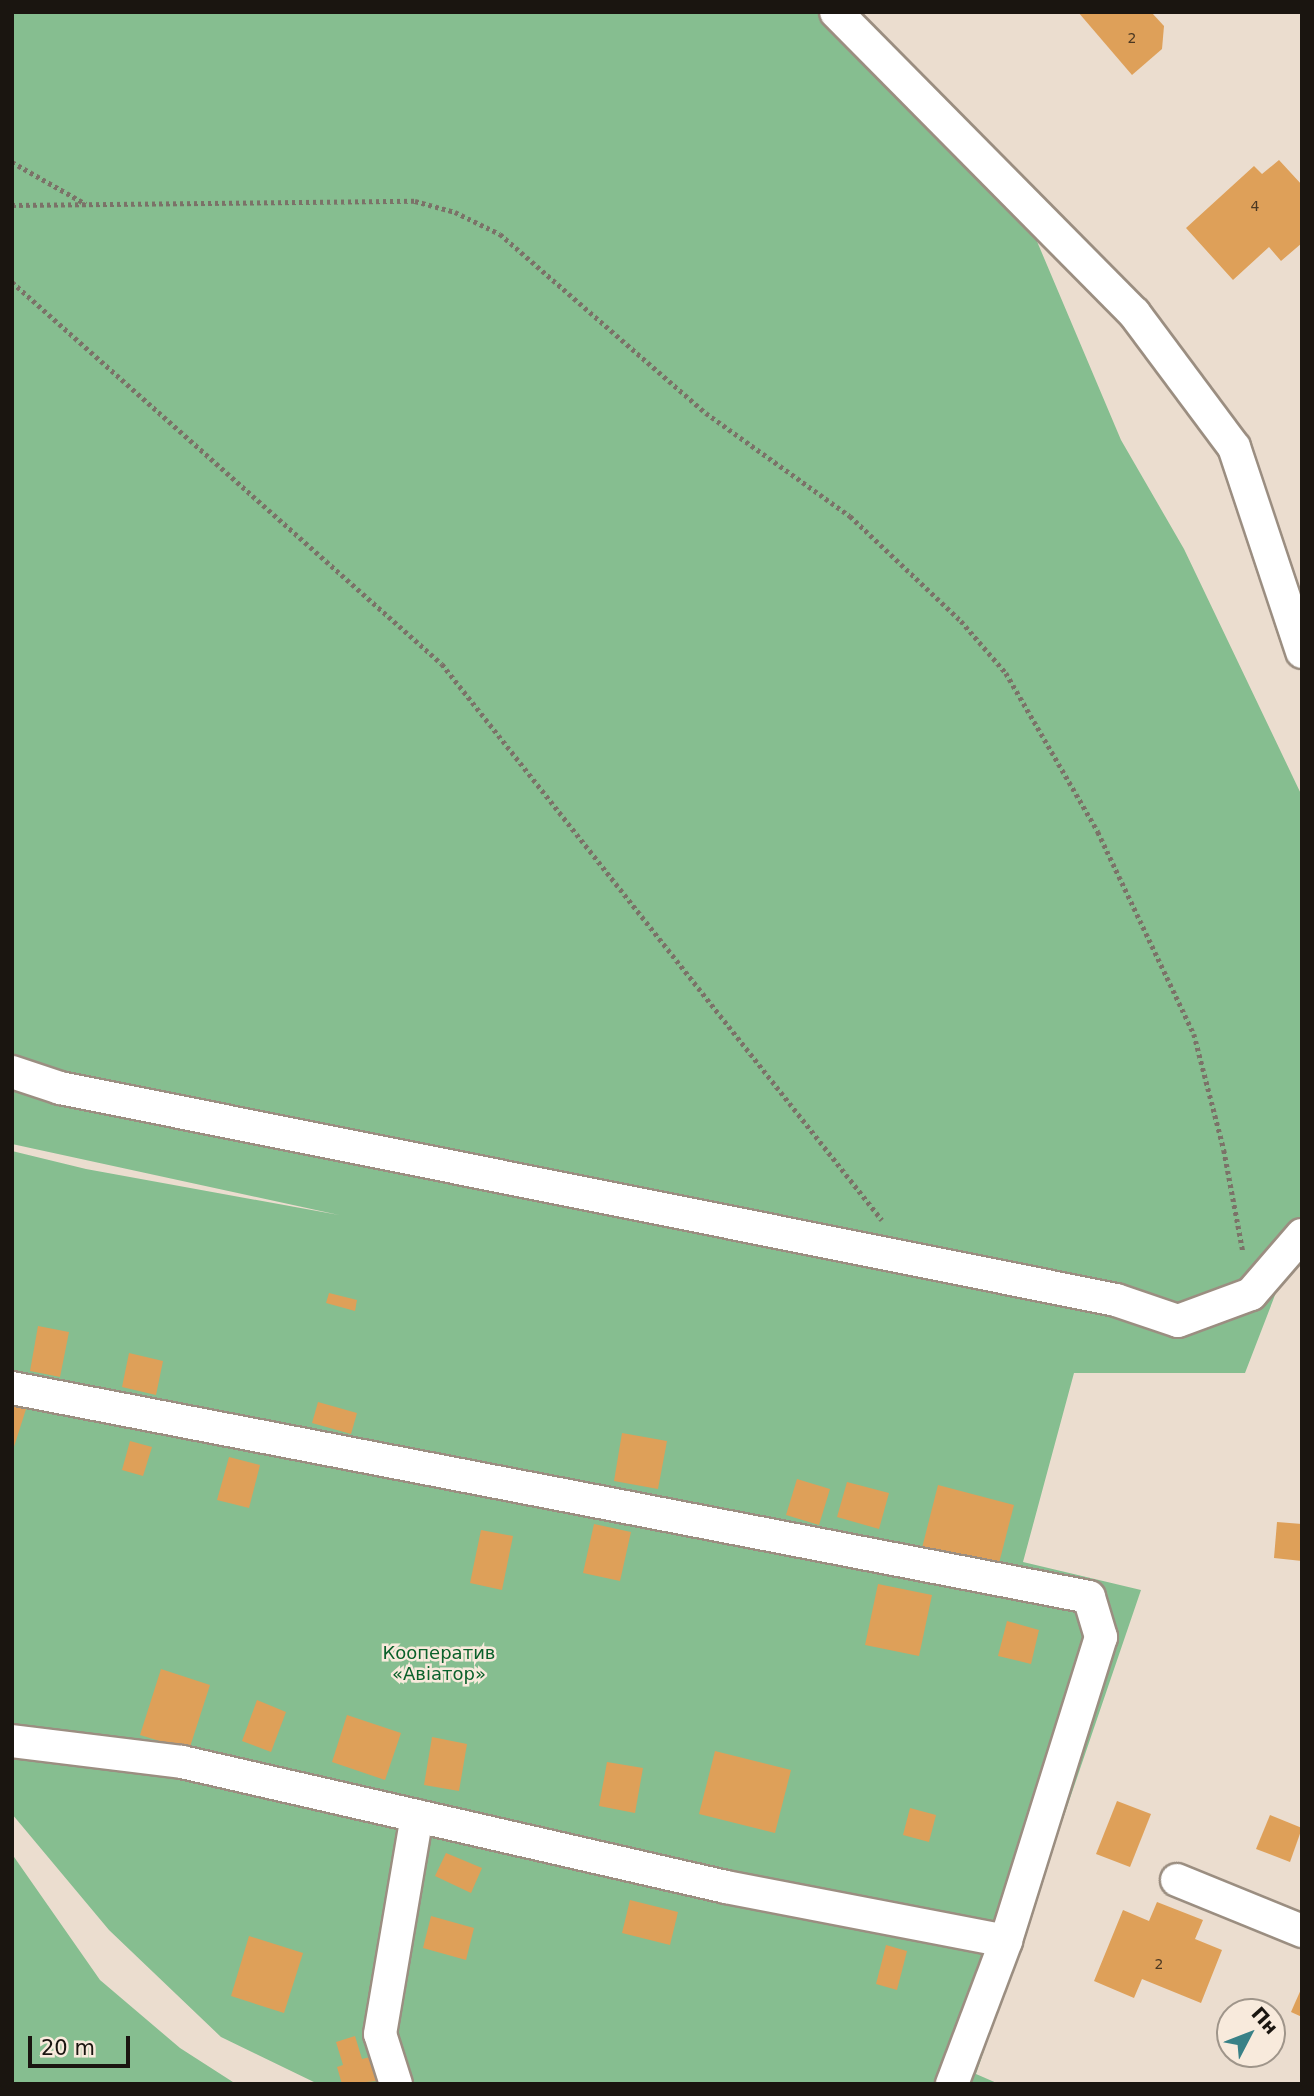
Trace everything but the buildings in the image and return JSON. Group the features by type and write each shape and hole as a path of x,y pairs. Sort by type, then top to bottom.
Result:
{"street":[{"path":"836,12 1134,313 1234,447 1302,652"},
{"path":"12,1072 60,1088 1116,1300 1178,1321 1251,1294 1302,1235"},
{"path":"12,1388 1089,1597 1101,1637 1006,1941 952,2084"},
{"path":"12,1741 182,1762 726,1887 1006,1941"},
{"path":"396,2084 380,2034 416,1816"},
{"path":"1177,1880 1302,1931"}],"path":[{"path":"12,162 87,204"},
{"path":"12,205 415,201 455,212 500,234 706,413 850,516 961,621 1006,673 1098,832 1194,1034 1224,1150 1251,1294"},
{"path":"12,282 442,664 913,1259"}],"green space":[{"name":"Кооператив «Авіатор»","path":"12,12 829,12 1036,239 1121,440 1184,549 1302,796 1302,1225 1245,1373 1074,1373 1023,1562 1141,1590 976,2074 999,2084 318,2084 221,2037 109,1930 12,1814 12,1151 86,1169 339,1215 12,1144"},
{"path":"12,1854 100,1980 180,2048 236,2084 12,2084"}]}
